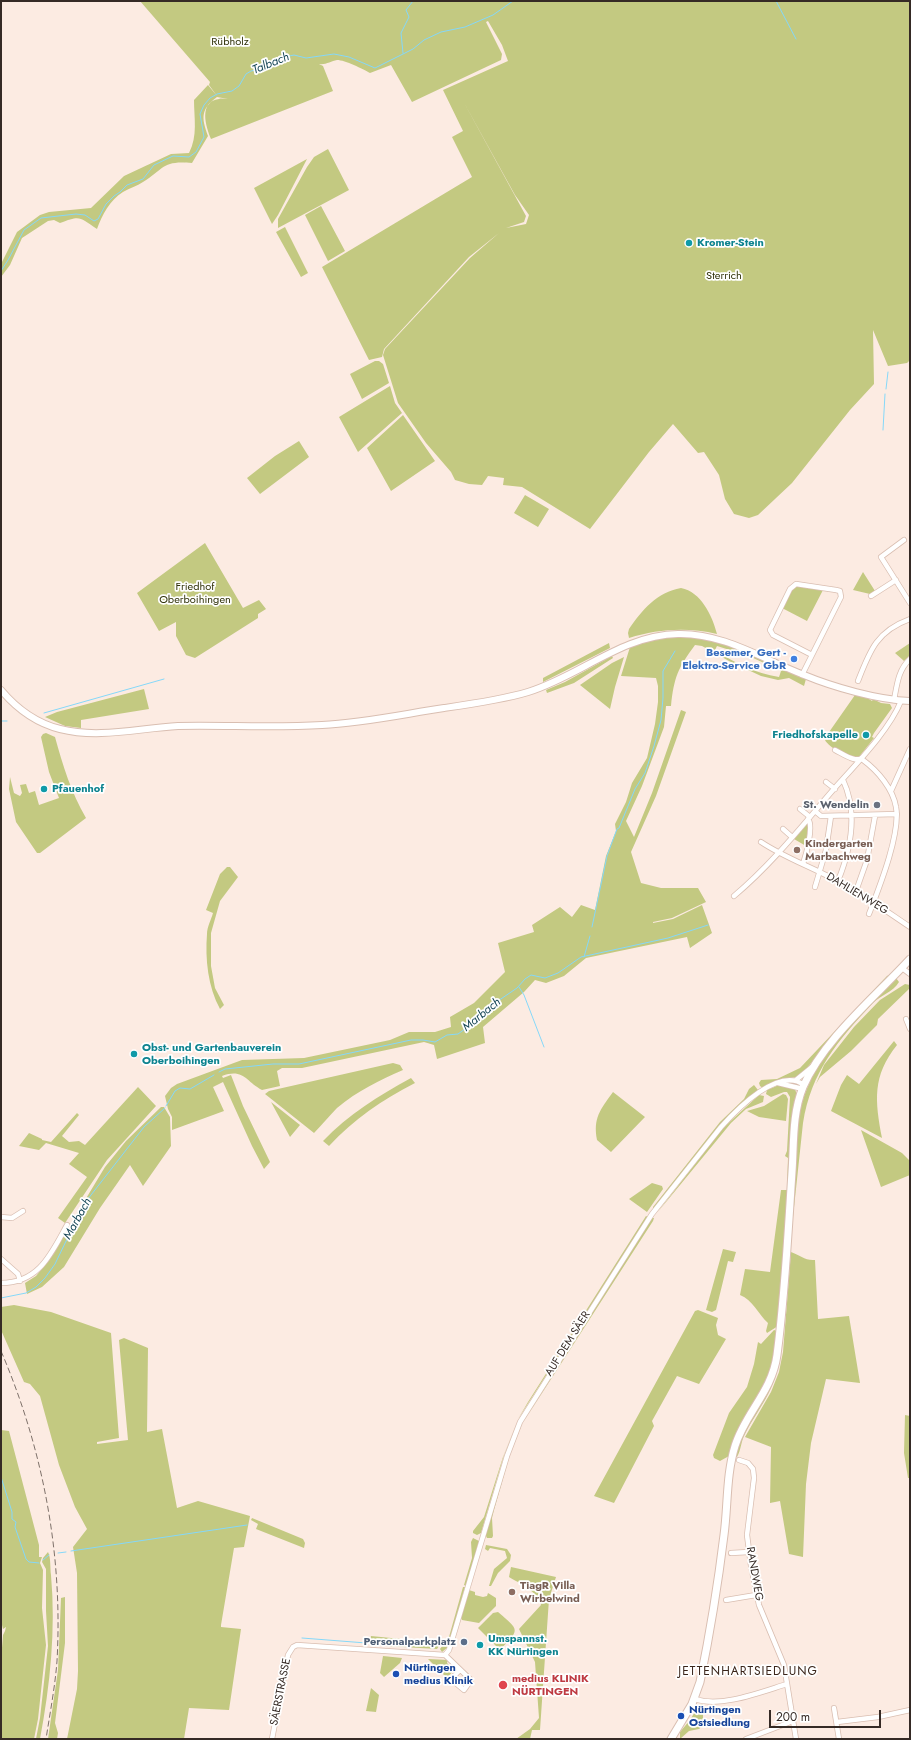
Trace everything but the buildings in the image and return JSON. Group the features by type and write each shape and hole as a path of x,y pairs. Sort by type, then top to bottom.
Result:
{"main road":[{"path":"671,1739 694,1699 700,1682 724,1538 728,1482 734,1446 769,1383 777,1356 796,1115 804,1087 816,1063 827,1048 910,959"}],"street":[{"path":"904,540 881,557 910,603"},
{"path":"871,596 896,580"},
{"path":"802,675 812,655 841,597 840,591 796,584 790,589 770,626 770,630 773,635 812,655"},
{"path":"858,681 870,650 878,640 890,628 910,619"},
{"path":"1,690 18,707 38,721 75,732 110,732 195,726 319,726 487,701 528,692 568,676 619,648 653,637 672,634 693,635 718,639 736,645 802,675 843,688 898,700 910,701"},
{"path":"734,896 792,837 862,759 890,720 898,700 900,671 910,659"},
{"path":"891,791 910,749"},
{"path":"835,750 854,759 862,759 885,782 891,791 895,802 897,814 890,853 869,914"},
{"path":"838,881 847,856 852,816 848,793 843,780"},
{"path":"826,782 835,788"},
{"path":"800,808 811,822 810,836 803,864"},
{"path":"815,811 819,815 831,816 875,816 897,814"},
{"path":"815,888 826,850 831,816"},
{"path":"856,891 867,860 875,816"},
{"path":"783,829 792,837"},
{"name":"DAHLIENWEG","path":"761,842 777,853 820,872 856,891 910,927"},
{"path":"902,968 910,974"},
{"path":"906,1019 910,1029"},
{"path":"804,1087 796,1080 816,1063"},
{"name":"AUF DEM SÄER","path":"445,1654 449,1650 507,1456 526,1412 652,1214 700,1152 732,1115 758,1094 777,1083 796,1080"},
{"path":"777,1083 804,1087"},
{"path":"1,1217 12,1218 23,1211"},
{"path":"1,1284 20,1281 31,1276 44,1264 68,1225"},
{"path":"1,1259 18,1274 20,1281"},
{"name":"RANDWEG","path":"739,1460 751,1465 754,1473 748,1519 749,1552 756,1595 784,1665 796,1739"},
{"path":"731,1553 749,1552"},
{"path":"726,1600 756,1595"},
{"name":"SÄERSTRASSE","path":"272,1739 288,1655 293,1647 301,1645 445,1654"},
{"path":"445,1654 471,1680 464,1690 452,1680 452,1678 460,1670"},
{"path":"694,1699 704,1701 740,1698 787,1684"},
{"path":"834,1708 839,1739"},
{"path":"837,1722 878,1717 910,1710"},
{"path":"746,1739 794,1720"}],"green space":[{"name":"Sterrich","path":"140,1 910,1 910,360 907,363 888,366 873,330 874,384 850,410 792,483 758,515 749,518 734,514 725,499 719,475 704,452 698,453 673,424 649,452 590,529 522,487 503,485 504,478 488,476 482,485 469,484 455,480 451,472 426,443 398,403 383,355 385,349 470,258 499,233 469,257 384,349 382,357 369,360 322,267 472,177 452,137 463,131 443,90 508,61 502,45 488,21 486,22 502,54 501,60 412,102 391,65 370,73 349,63 337,60 319,64 323,66 333,91 211,139 205,116 208,105 204,114 204,124 208,136 192,163 182,162 164,166 141,183 118,195 107,208 97,229 80,218 60,223 54,220 48,221 22,238 10,265 1,277 1,264 17,232 40,215 49,212 91,208 124,176 171,154 189,153 195,134 194,100 208,85 217,96 209,85 210,82","holes":["217,97 228,99 212,101","462,99 515,195 529,215 526,224 506,228 524,222 526,216"]},
{"path":"328,149 349,190 278,228 278,219 307,167 314,157"},
{"path":"307,159 278,215 272,224 254,188"},
{"path":"321,206 345,251 328,261 305,215"},
{"path":"285,227 308,273 301,277 276,232"},
{"path":"375,361 379,361 383,364 389,383 362,399 350,374"},
{"path":"390,386 395,403 402,413 358,452 339,417"},
{"path":"403,415 435,461 391,491 367,448"},
{"path":"299,441 309,457 260,494 247,478 275,456"},
{"path":"525,495 549,509 538,527 514,513"},
{"name":"Friedhof Oberboihingen","path":"205,543 243,608 259,600 266,609 258,614 258,618 195,658 186,655 176,636 176,622 159,631 137,593"},
{"path":"863,572 875,591 870,594 853,590"},
{"path":"796,586 823,590 807,621 782,608 791,590"},
{"path":"681,588 694,594 705,605 717,634 695,630 673,630 629,638 629,629 639,615 651,603 665,593"},
{"path":"681,636 715,640 806,679 804,686 789,678 778,680 761,676 702,646 695,645 684,660 675,680 671,706 666,706 664,727 642,786 626,821 634,837 652,793 681,710 686,712 656,796 631,852 641,883 661,888 698,888 706,902 672,918 653,923 673,919 702,905 712,933 690,948 687,937 586,958 564,976 546,983 535,980 524,992 483,1027 485,1043 437,1059 434,1045 424,1042 302,1068 282,1068 277,1071 280,1086 262,1090 240,1075 229,1074 222,1076 223,1078 231,1075 243,1106 270,1162 264,1169 223,1082 213,1087 224,1111 172,1130 172,1117 168,1109 165,1096 171,1088 177,1084 242,1060 304,1058 390,1040 409,1032 435,1032 451,1027 450,1017 474,1003 505,972 498,943 534,932 532,925 560,907 572,917 581,905 595,910 606,856 616,831 615,824 626,802 632,783 647,758 655,724 658,702 658,686 656,678 621,676 630,647 649,640","holes":["717,646 749,656 781,671 779,677 746,667 715,650"]},
{"path":"609,643 610,648 543,682 543,678"},
{"path":"910,643 910,655 904,661 895,653"},
{"path":"612,656 613,658 574,683 547,693 546,690 565,682"},
{"path":"624,657 610,709 580,685 612,663"},
{"path":"144,689 149,709 81,720 81,728 65,726 45,717 57,712"},
{"path":"855,695 870,697 869,699 872,701 873,699 881,703 890,704 892,708 874,733 872,737 874,738 859,757 845,755 825,740"},
{"path":"46,733 55,737 68,779 86,818 40,853 37,853 16,822 9,789 10,777 14,793 20,796 22,793 20,785 26,784 29,793 35,791 39,805 59,798 49,772 41,737"},
{"path":"807,824 809,825 806,846 794,839"},
{"path":"227,867 230,867 238,877 220,901 211,933 211,966 215,988 224,1005 220,1009 213,992 208,973 206,953 207,931 213,913 206,910 220,874"},
{"path":"891,974 806,1069 797,1077 782,1079 763,1088 760,1086 759,1083 761,1080 777,1079 800,1068 887,976"},
{"path":"896,978 899,982 890,991 873,1003 848,1030 819,1072 812,1088 803,1123 790,1245 797,1134 804,1095 816,1070 835,1042 859,1015"},
{"path":"905,984 910,985 910,988 878,1019 877,1025 851,1051 820,1077 816,1084 824,1065 854,1027 880,1000"},
{"path":"894,1041 897,1045 883,1067 879,1078 877,1100 882,1138 831,1111 841,1085 847,1075 859,1084"},
{"path":"393,1063 400,1065 403,1070 377,1082 353,1096 337,1108 314,1133 265,1094 269,1091"},
{"path":"411,1078 415,1083 391,1096 358,1119 329,1146 323,1141 343,1122 364,1106"},
{"path":"754,1085 758,1090 741,1105 653,1209 653,1207 720,1122 744,1099 749,1089"},
{"path":"779,1085 795,1089 797,1095 789,1185 787,1187 788,1158 785,1156 787,1151 790,1097 787,1092 771,1097 766,1094 767,1090"},
{"path":"138,1087 156,1106 107,1160 65,1223 58,1218 87,1177 69,1164 79,1153 46,1143 39,1150 19,1146 29,1133 42,1140 51,1142 77,1113 79,1115 62,1136 69,1142 79,1141 85,1145"},
{"path":"613,1092 645,1117 611,1152 597,1140 596,1126 601,1109"},
{"path":"783,1094 786,1095 788,1099 786,1121 759,1117 747,1111 764,1106"},
{"path":"759,1095 764,1096 763,1102 746,1109 731,1123 657,1213 722,1129"},
{"path":"271,1102 300,1125 290,1137"},
{"path":"161,1107 164,1107 170,1117 171,1146 143,1186 130,1165 100,1208 64,1267 42,1287 27,1294 25,1283 36,1276 47,1263 105,1167 126,1141"},
{"path":"861,1130 902,1153 910,1161 910,1175 881,1187"},
{"path":"652,1183 662,1186 663,1189 647,1212 629,1199"},
{"path":"781,1190 788,1190 778,1326 767,1333 768,1323 745,1297 740,1295 745,1269 770,1272"},
{"path":"646,1216 648,1217 518,1419 528,1402"},
{"path":"652,1218 654,1218 653,1221 524,1421"},
{"path":"723,1249 736,1252 733,1262 728,1261 716,1310 712,1312 706,1310"},
{"path":"791,1252 805,1259 815,1260 818,1319 849,1316 860,1383 826,1379 811,1443 806,1484 803,1557 789,1554 780,1501 770,1503 771,1447 745,1437 771,1392 779,1372 783,1352"},
{"path":"14,1305 51,1312 111,1333 119,1438 97,1442 97,1444 128,1440 119,1340 124,1338 148,1348 147,1432 162,1429 177,1508 198,1501 250,1516 244,1547 234,1548 221,1625 221,1627 241,1629 229,1710 189,1708 184,1739 67,1739 77,1689 78,1671 77,1573 73,1547 87,1529 75,1507 59,1465 40,1396 30,1384 24,1382 1,1330 1,1307"},
{"path":"698,1310 718,1318 716,1325 718,1335 726,1339 699,1384 677,1376 652,1421 654,1426 614,1503 594,1496 695,1311"},
{"path":"784,1322 777,1372 765,1400 751,1422 737,1457 735,1457 742,1434 761,1403"},
{"path":"774,1330 777,1331 773,1361 768,1378 729,1456 720,1461 714,1458 713,1455 729,1413 747,1387 754,1364 758,1342 761,1344"},
{"path":"905,1415 910,1416 910,1478 908,1478 904,1453"},
{"path":"517,1422 504,1455 481,1533 477,1535 473,1533 473,1531 484,1517 503,1457"},
{"path":"522,1424 510,1454 494,1510 492,1518 493,1536 492,1538 487,1538 485,1534 509,1453"},
{"path":"1,1430 9,1431 39,1545 39,1557 42,1557 40,1563 43,1570 42,1608 46,1645 38,1719 34,1739 2,1739 1,1660 3,1635 6,1627 3,1629 1,1621"},
{"path":"252,1518 303,1539 305,1543 304,1548 256,1529 258,1524 251,1520"},
{"path":"473,1538 479,1541 466,1586 464,1585 472,1558 471,1542"},
{"path":"486,1545 507,1549 511,1555 510,1561 498,1573 491,1586 489,1586 494,1569 507,1558 505,1551 490,1548 488,1551 485,1549"},
{"path":"48,1552 50,1560 53,1616 51,1658 47,1699 40,1739 36,1739 40,1718 48,1646 46,1569 42,1562 43,1558"},
{"path":"511,1567 556,1577 549,1599 540,1730 532,1730 530,1739 516,1739 530,1729 539,1718 535,1662 519,1629 541,1605 537,1596 533,1592 509,1577"},
{"path":"463,1587 465,1587 448,1647 442,1652 440,1649 449,1637"},
{"path":"469,1590 475,1592 475,1595 483,1597 487,1596 488,1593 496,1598 496,1606 479,1623 462,1620 461,1618"},
{"path":"65,1597 65,1643 55,1723 58,1733 57,1739 48,1739 58,1670 61,1598"},
{"path":"498,1612 514,1627 515,1630 511,1638 500,1650 478,1628 493,1613"},
{"path":"371,1636 441,1643 437,1649 369,1645"},
{"path":"383,1656 402,1658 400,1663 384,1677 380,1673"},
{"path":"428,1659 448,1660 447,1663 454,1670 447,1678"},
{"path":"371,1688 379,1695 376,1712 366,1711"},
{"path":"703,1704 703,1726 699,1729 689,1731 680,1739 680,1732 690,1720 699,1705"}],"waterway":[{"path":"403,53 401,33 409,17 406,10 413,1"},
{"name":"Talbach","path":"1,271 24,230 41,218 76,214 85,215 94,221 98,219 106,204 114,196 127,185 143,179 154,165 173,156 189,157 196,152 204,137 200,114 204,105 210,98 217,94 232,91 239,86 246,74 251,71 269,67 285,57 294,55 306,58 334,54 349,57 375,68 413,49 424,40 441,32 465,27 493,15 513,1"},
{"path":"776,1 796,39"},
{"path":"886,389 888,372"},
{"path":"883,430 885,394"},
{"path":"592,927 607,856 635,789 645,773 654,746 661,720 663,671 675,651"},
{"path":"44,713 164,679"},
{"path":"1,721 7,721"},
{"name":"Marbach","path":"219,1072 225,1069 273,1064 299,1064 411,1040 435,1042 447,1035 458,1034 476,1021 489,1007 517,988 531,975 545,978 558,973 581,957 668,938 708,925"},
{"path":"584,957 590,936"},
{"path":"519,987 524,995 544,1047"},
{"name":"Marbach","path":"166,1106 175,1091 180,1088 190,1089 214,1075"},
{"name":"Marbach","path":"1,1298 26,1293 36,1287 45,1278 55,1264 84,1204 144,1127 165,1108"},
{"path":"1,1477 12,1512 12,1519 16,1522 15,1527 26,1559 29,1562 39,1563"},
{"path":"71,1551 247,1525"},
{"path":"58,1553 66,1552"},
{"path":"43,1560 49,1555"},
{"path":"302,1638 366,1643"},
{"path":"371,1643 395,1645"}],"railway":[{"path":"1,1351 16,1388 39,1464 53,1542 57,1581 57,1661 46,1739"}],"place":[{"name":"Kromer-Stein","path":"689,243"},
{"name":"Besemer, Gert - Elektro-Service GbR","path":"794,659"},
{"name":"Friedhofskapelle","path":"866,735"},
{"name":"Pfauenhof","path":"44,789"},
{"name":"St. Wendelin","path":"877,805"},
{"name":"Kindergarten Marbachweg","path":"797,850"},
{"name":"Obst- und Gartenbauverein Oberboihingen","path":"134,1054"},
{"name":"TiagR Villa Wirbelwind","path":"512,1592"},
{"name":"Personalparkplatz","path":"464,1642"},
{"name":"Umspannst. KK Nürtingen","path":"480,1645"},
{"name":"Nürtingen medius Klinik","path":"396,1674"},
{"name":"medius KLINIK NÜRTINGEN","path":"503,1685"},
{"name":"Nürtingen Ostsiedlung","path":"681,1716"}],"district":[{"name":"JETTENHARTSIEDLUNG","path":"748,1672"}],"park label":[{"name":"Rübholz","path":"230,42"}]}
